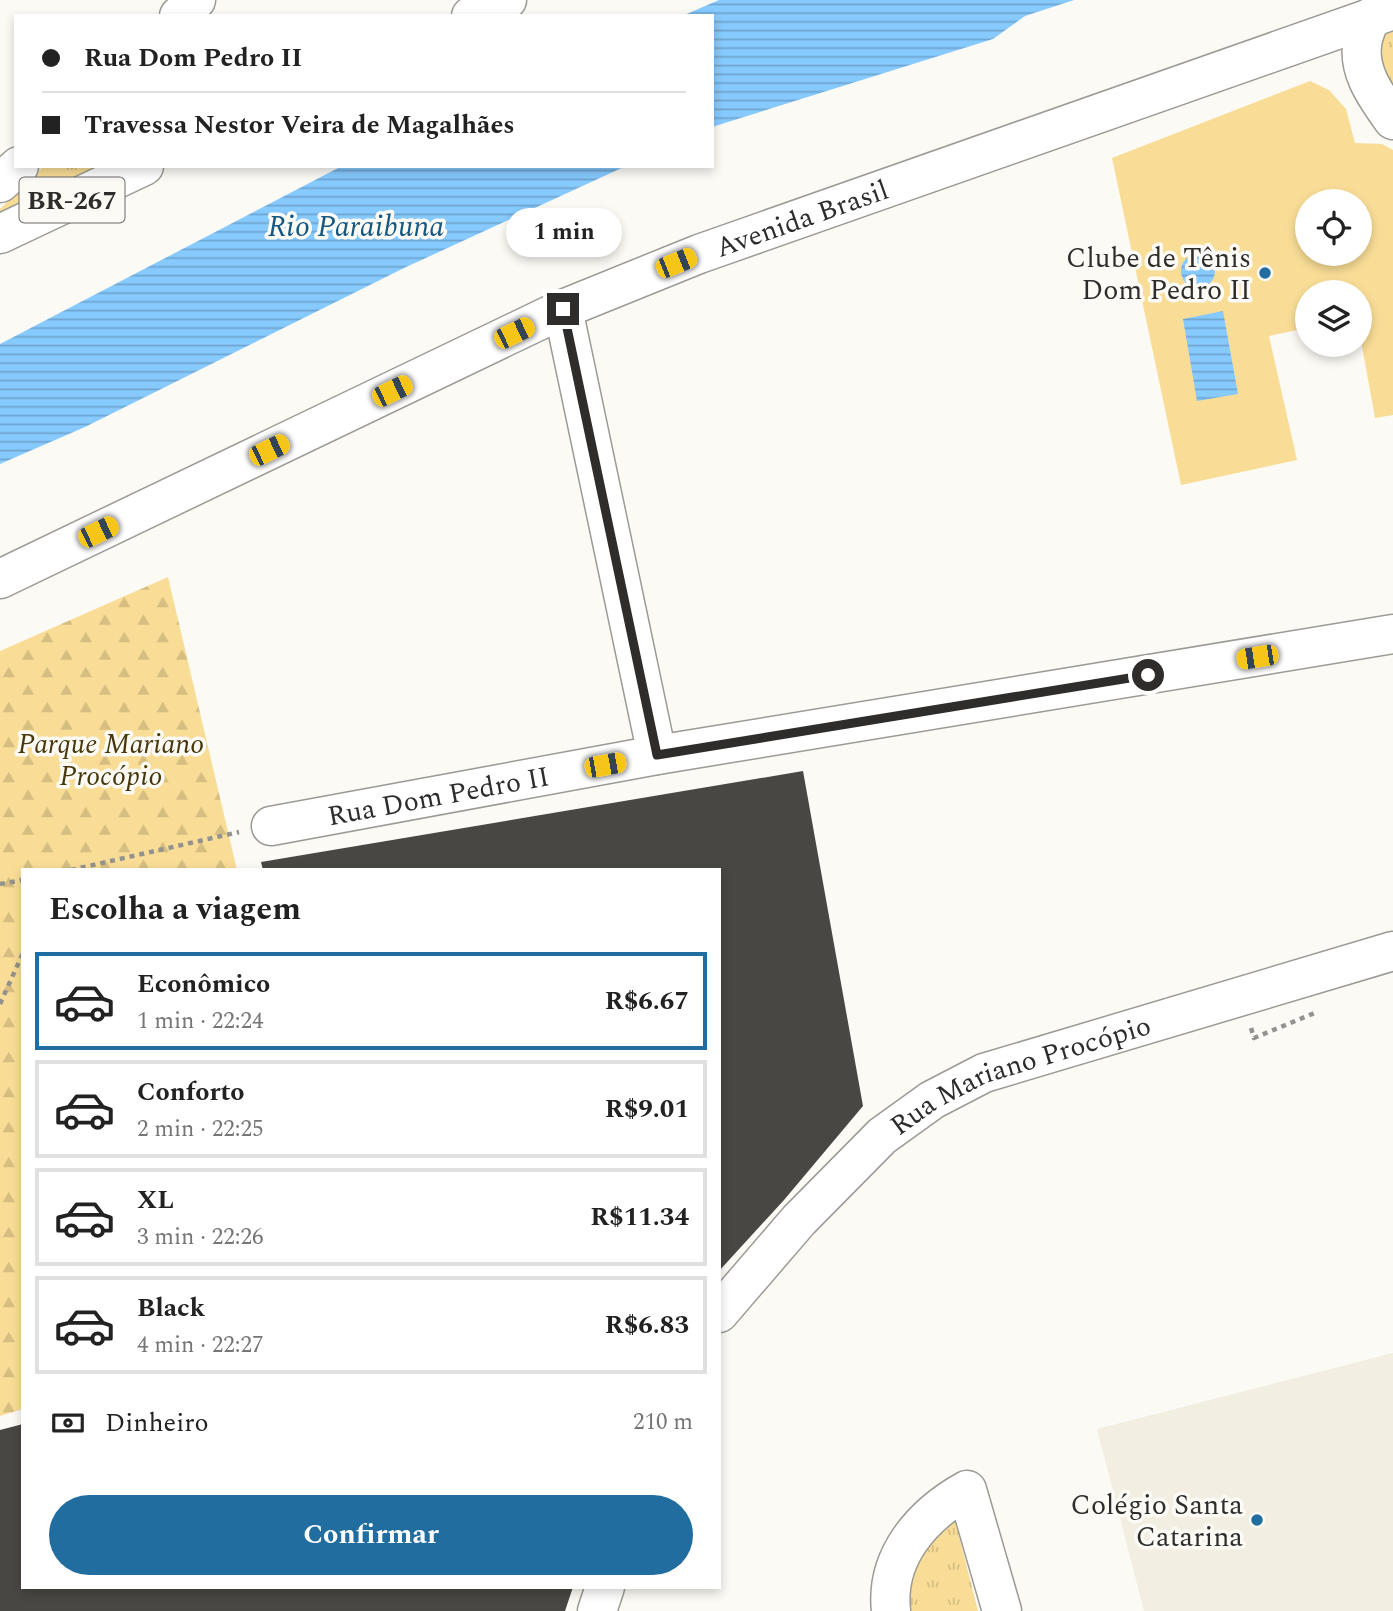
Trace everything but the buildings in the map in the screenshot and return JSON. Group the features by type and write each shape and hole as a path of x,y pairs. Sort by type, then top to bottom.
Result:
{"main road":[{"path":"182,14 196,0"},
{"path":"476,14 507,0"},
{"path":"1382,13 1363,38 1362,54 1366,76 1375,95 1393,120"},
{"name":"Avenida Brasil","path":"0,579 563,309 699,254 1382,13"},
{"path":"0,183 15,168"},
{"name":"BR-267","path":"0,234 140,168"},
{"path":"563,309 657,755"},
{"name":"Rua Dom Pedro II","path":"271,826 657,755 1393,634"},
{"name":"Rua Mariano Procópio","path":"721,1312 799,1220 864,1154 882,1136 932,1100 985,1073 1393,951"},
{"path":"891,1611 889,1595 894,1570 907,1542 947,1501 967,1490 1002,1611"},
{"path":"597,1611 604,1589"}],"path":[{"path":"80,868 271,826"},
{"path":"0,884 21,880"},
{"path":"0,1004 21,957"}],"shaded area":[{"name":"Colégio Santa Catarina","path":"1393,1353 1393,1611 1144,1611 1097,1429"}],"green space":[{"path":"1393,26 1393,111 1371,45"},
{"name":"Clube de Tênis Dom Pedro II","path":"1310,81 1329,90 1346,109 1355,143 1382,144 1393,150 1393,415 1375,418 1364,357 1372,357 1372,280 1295,280 1295,331 1269,336 1297,460 1181,485 1112,158"},
{"path":"42,168 110,168 0,220 0,209"},
{"name":"Parque Mariano Procópio","path":"168,577 237,868 21,868 21,1410 0,1416 0,651"},
{"path":"952,1508 978,1611 900,1611 899,1571"}],"water":[{"path":"719,0 1074,0 1025,16 993,39 714,126 714,14 687,14"},
{"name":"Rio Paraibuna","path":"338,168 622,168 404,268 85,427 0,464 0,344"},
{"path":"1198,254 1210,259 1215,271 1210,283 1198,288 1186,283 1181,271 1186,259"},
{"path":"1223,311 1238,394 1197,401 1183,319"}],"place":[{"name":"Clube de Tênis Dom Pedro II","path":"1265,273"},
{"name":"Colégio Santa Catarina","path":"1257,1520"}],"route":[{"path":"563,309 657,755 1148,675"}]}
